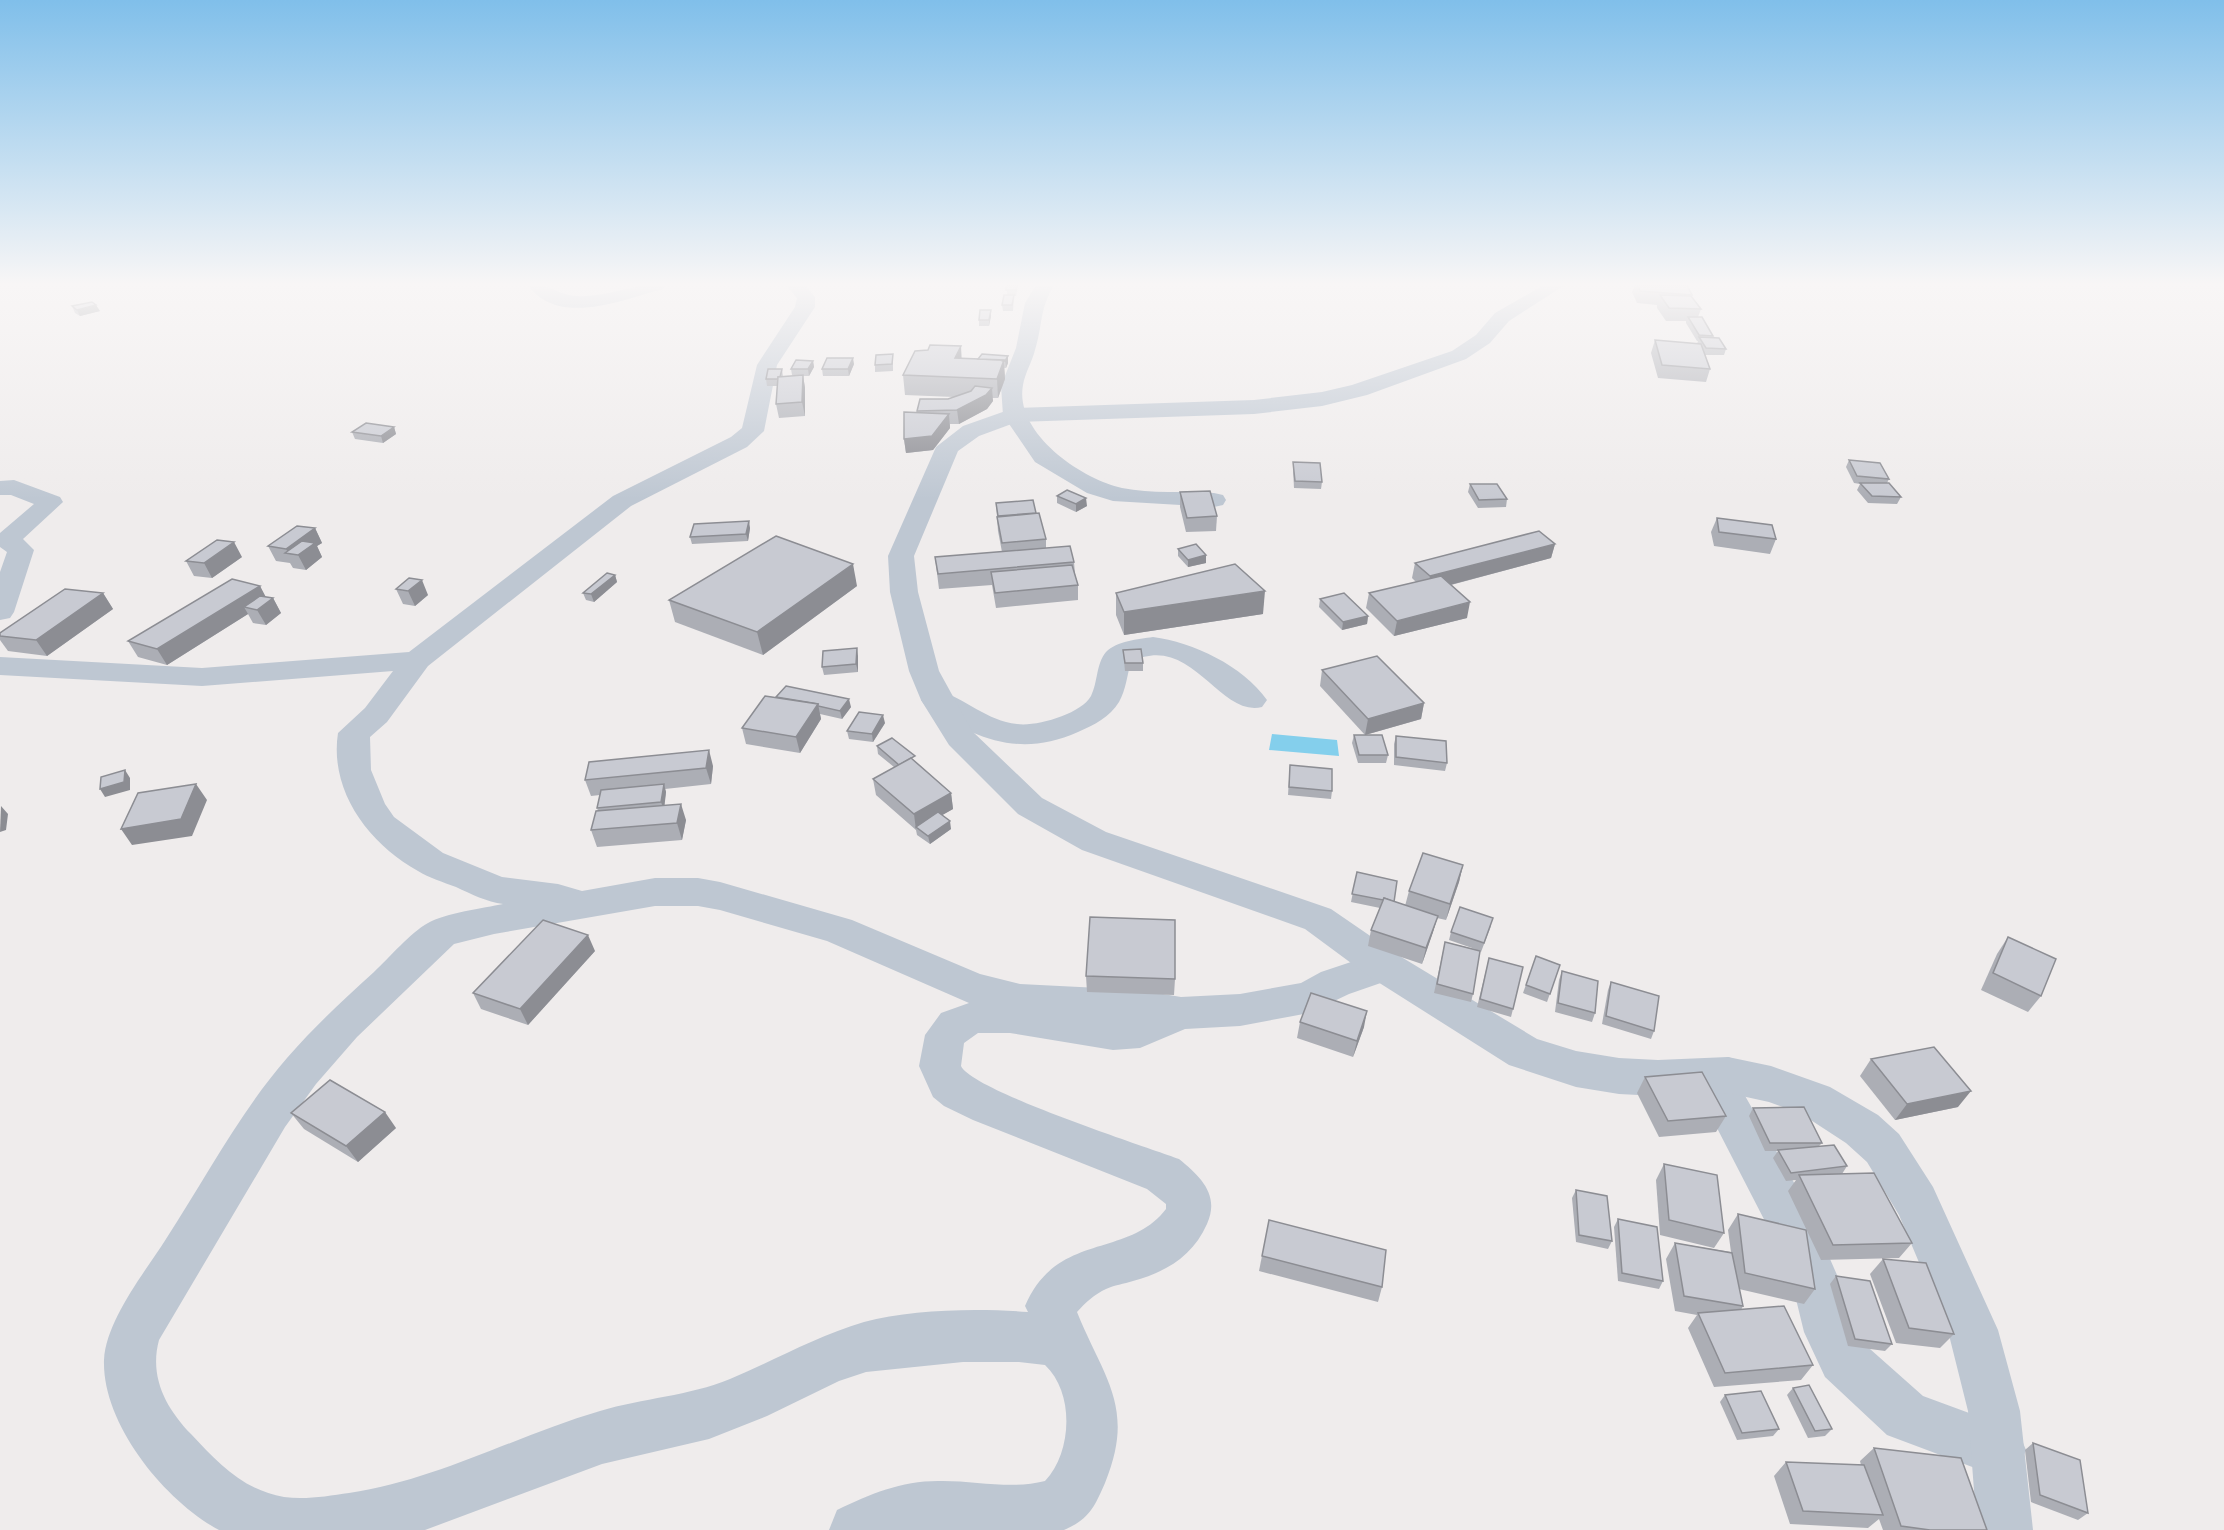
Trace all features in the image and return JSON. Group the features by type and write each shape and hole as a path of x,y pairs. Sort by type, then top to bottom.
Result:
{"street":[{"path":"582,905 558,898 497,890 459,875 404,844 382,826 369,807 354,770 352,747 354,733 376,715 417,660 622,501 747,437 756,426 767,365 773,356"},
{"path":"1023,356 1012,386 1014,415 1043,457 1096,488 1122,496 1214,500"},
{"path":"1454,356 1359,390 1322,399 1254,407 1014,415 971,431 948,447 901,556 904,592 918,649 937,700 960,738 1011,791 1068,829 1094,841 1318,919 1384,966 1491,1034 1535,1056 1576,1069 1619,1076 1658,1078 1728,1075 1771,1084 1815,1100 1862,1129 1882,1148 1917,1202 1973,1330 1994,1411 2005,1530"},
{"path":"0,488 14,487 51,502 7,540 21,550 0,612"},
{"path":"937,700 972,723 1009,735 1039,735 1064,728 1102,704 1110,691 1118,657 1126,651 1144,647 1187,653 1223,675 1251,700"},
{"path":"0,666 202,677 417,660"},
{"path":"1068,1352 1057,1343 1014,1337 930,1339 865,1347 821,1363 712,1412 591,1441 478,1485 387,1516 352,1524 295,1527 263,1522 210,1493 156,1438 134,1389 130,1357 138,1329 149,1308 168,1284 270,1114 301,1071 324,1045 442,933 494,920 655,891 698,892 720,896 839,930 996,996 1053,1003 1139,1006 1182,1013 1240,1010 1310,997 1335,983 1384,966"},
{"path":"857,1530 891,1514 918,1511 1017,1520 1035,1519 1061,1504 1072,1491 1081,1473 1092,1431 1091,1411 1085,1386 1068,1352 1050,1306 1061,1293 1085,1274 1144,1255 1172,1238 1187,1217 1189,1200 1184,1190 1163,1174 988,1107 959,1093 948,1084 940,1066 946,1035 962,1021 988,1015 1113,1033 1140,1032 1182,1013"},
{"path":"1728,1075 1722,1095 1789,1219 1819,1291 1829,1332 1843,1359 1906,1416 1999,1450"}],"water":[{"path":"1272,734 1337,740 1339,756 1269,750"}],"building":[{"path":"876,356 893,356 892,364 875,365"},
{"path":"912,356 1004,360 997,379 903,375"},
{"path":"980,356 1008,356 1005,361 978,359"},
{"path":"1660,356 1705,356 1710,369 1662,365"},
{"path":"827,358 853,358 848,369 822,369"},
{"path":"796,360 813,361 808,369 791,369"},
{"path":"768,369 782,369 780,377 766,379"},
{"path":"803,375 802,402 776,404 778,377"},
{"path":"975,386 992,388 986,395 957,410 917,411 920,399 948,399 971,391"},
{"path":"904,412 949,414 932,436 904,439"},
{"path":"366,423 394,427 381,436 352,432"},
{"path":"1849,460 1880,463 1889,479 1857,476"},
{"path":"1293,462 1320,463 1322,482 1295,481"},
{"path":"1860,483 1889,483 1901,497 1872,496"},
{"path":"1470,484 1497,484 1507,499 1479,500"},
{"path":"1067,490 1086,498 1076,504 1057,496"},
{"path":"1210,491 1217,516 1187,518 1180,492"},
{"path":"1033,500 1036,513 998,516 996,503"},
{"path":"1039,513 1046,539 1002,543 997,517"},
{"path":"1717,518 1772,525 1776,539 1719,532"},
{"path":"749,521 746,534 690,537 694,524"},
{"path":"297,526 315,528 286,549 268,546"},
{"path":"1539,531 1555,544 1430,576 1415,563"},
{"path":"776,536 853,564 757,632 669,600"},
{"path":"217,540 234,542 204,563 186,561"},
{"path":"302,541 315,543 298,555 285,553"},
{"path":"1196,544 1206,555 1188,560 1178,549"},
{"path":"1070,546 1074,562 938,574 935,557"},
{"path":"1235,564 1265,591 1124,612 1116,593"},
{"path":"1072,565 1078,585 995,593 991,572"},
{"path":"607,573 615,575 591,594 583,593"},
{"path":"1441,576 1470,602 1397,621 1369,593"},
{"path":"409,578 422,580 408,591 396,589"},
{"path":"232,579 260,586 157,649 128,641"},
{"path":"65,589 103,593 36,640 0,636 0,633"},
{"path":"1344,593 1368,616 1343,622 1320,599"},
{"path":"260,596 273,598 257,610 244,607"},
{"path":"857,648 856,664 822,667 823,651"},
{"path":"1141,649 1143,663 1125,663 1123,650"},
{"path":"1377,656 1424,703 1368,719 1322,670"},
{"path":"786,686 849,699 840,711 818,706 818,704 776,697"},
{"path":"765,696 818,704 796,737 742,728"},
{"path":"859,712 883,715 872,734 847,731"},
{"path":"1354,735 1382,735 1388,755 1359,755"},
{"path":"1396,736 1446,741 1447,763 1396,757"},
{"path":"892,738 915,756 899,765 877,746"},
{"path":"709,750 706,768 585,780 589,762"},
{"path":"911,758 951,793 914,814 873,779"},
{"path":"1290,765 1332,769 1332,791 1289,787"},
{"path":"125,770 124,782 100,789 101,777"},
{"path":"196,784 181,819 121,829 138,793"},
{"path":"664,784 661,802 597,808 601,790"},
{"path":"681,804 677,823 591,830 596,811"},
{"path":"938,812 950,821 928,836 916,827"},
{"path":"1423,853 1463,865 1450,904 1409,891"},
{"path":"1357,872 1397,881 1394,902 1384,898 1383,900 1352,894"},
{"path":"1384,898 1438,916 1426,948 1371,930"},
{"path":"1460,907 1493,918 1484,943 1451,932"},
{"path":"1090,917 1175,920 1175,979 1086,976"},
{"path":"543,920 588,935 520,1009 473,993"},
{"path":"2008,937 2056,959 2041,996 1993,973"},
{"path":"1445,942 1480,951 1473,994 1437,984"},
{"path":"1536,956 1560,965 1550,994 1526,985"},
{"path":"1489,958 1523,967 1513,1009 1480,999"},
{"path":"1562,971 1598,981 1595,1013 1558,1003"},
{"path":"1611,982 1659,996 1654,1031 1606,1016"},
{"path":"1311,993 1367,1011 1357,1041 1300,1022"},
{"path":"1934,1047 1971,1091 1907,1104 1871,1059"},
{"path":"1702,1072 1726,1116 1668,1121 1645,1077"},
{"path":"330,1080 385,1112 346,1146 291,1113"},
{"path":"1804,1107 1822,1143 1770,1143 1753,1108"},
{"path":"1834,1145 1847,1166 1791,1173 1778,1150"},
{"path":"1664,1164 1717,1175 1724,1233 1669,1220"},
{"path":"1874,1173 1912,1243 1833,1245 1799,1175"},
{"path":"1576,1190 1607,1196 1612,1241 1579,1235"},
{"path":"1738,1214 1806,1230 1815,1289 1745,1273"},
{"path":"1618,1219 1657,1227 1663,1281 1622,1273"},
{"path":"1269,1220 1386,1250 1382,1287 1262,1256"},
{"path":"1675,1243 1732,1253 1743,1306 1684,1296"},
{"path":"1883,1259 1926,1263 1954,1334 1909,1328"},
{"path":"1836,1276 1870,1281 1892,1344 1855,1339"},
{"path":"1784,1306 1813,1365 1725,1373 1698,1313"},
{"path":"1809,1385 1832,1429 1815,1431 1793,1388"},
{"path":"1761,1391 1779,1429 1742,1433 1725,1395"},
{"path":"2033,1443 2080,1460 2088,1513 2040,1495"},
{"path":"1874,1448 1961,1458 1987,1530 1930,1530 1901,1526"},
{"path":"1786,1462 1864,1465 1883,1515 1803,1511"}]}
